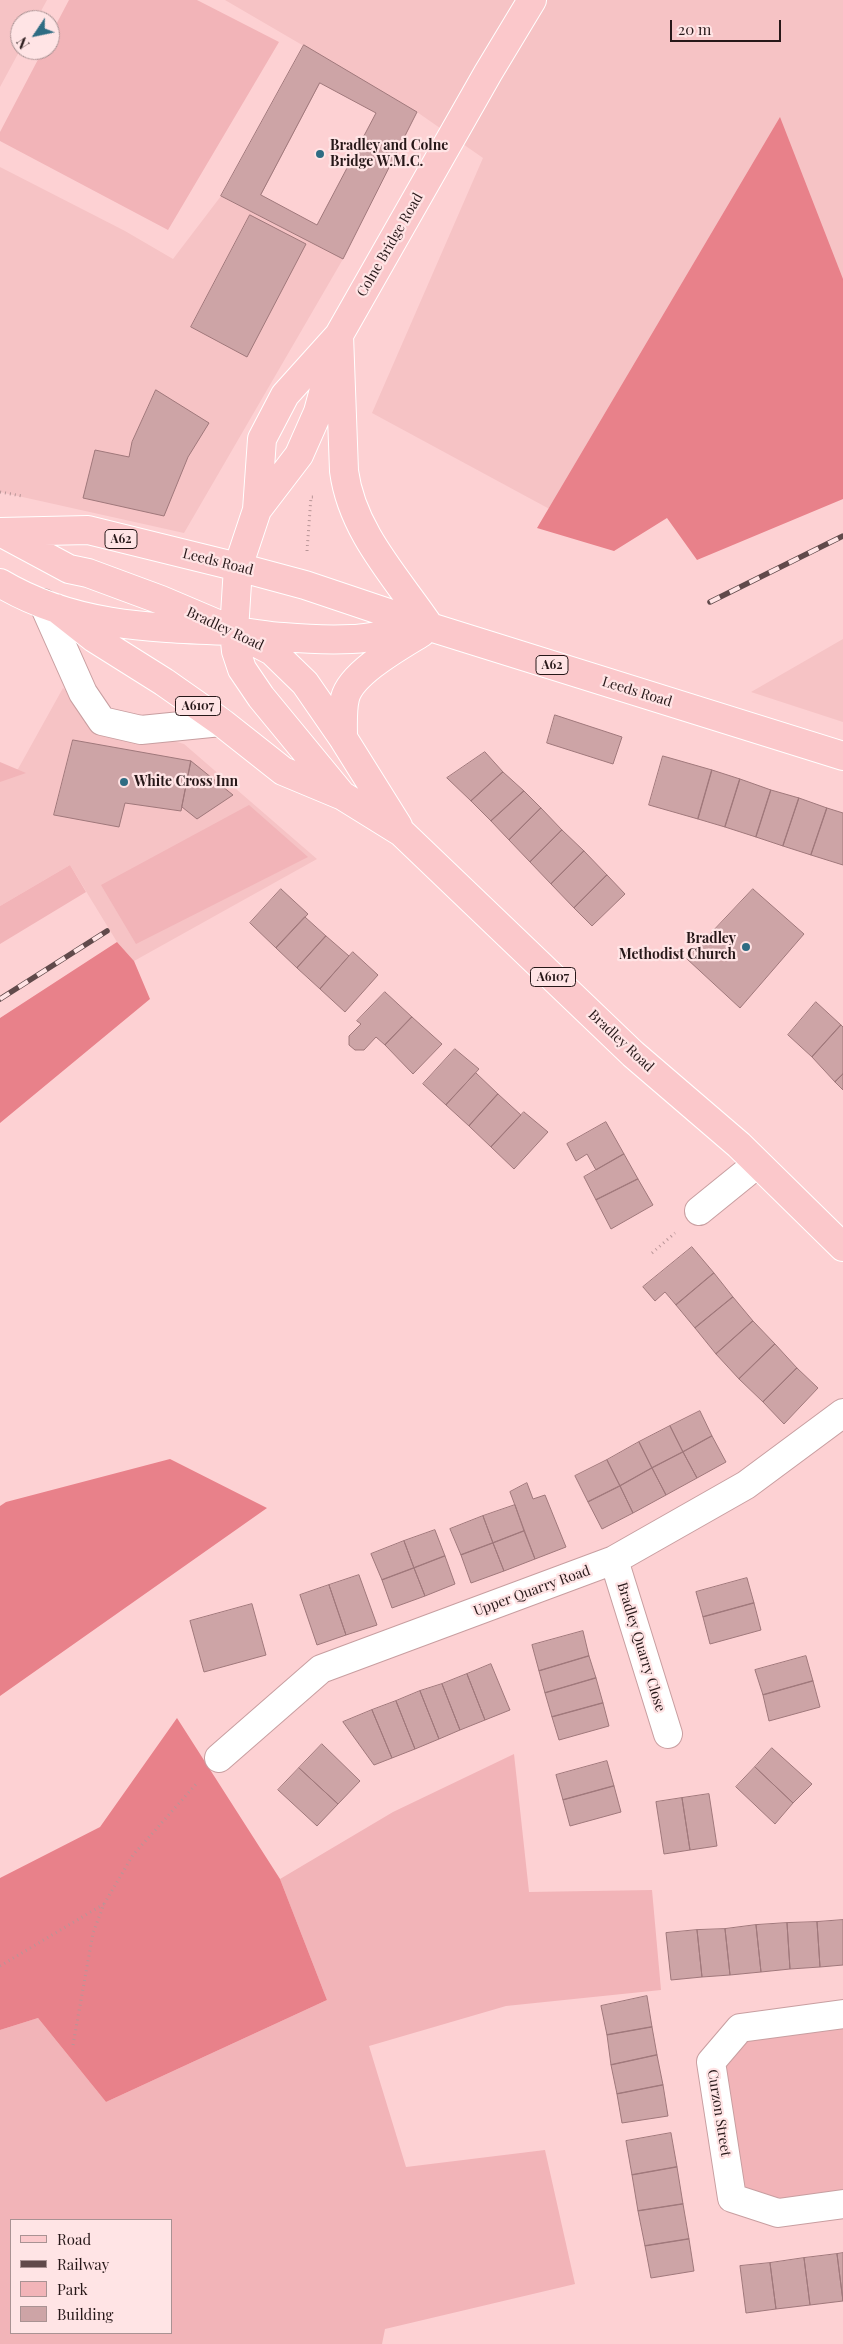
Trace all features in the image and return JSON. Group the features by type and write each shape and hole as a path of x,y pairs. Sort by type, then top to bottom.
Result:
{"main road":[{"name":"Colne Bridge Road","path":"343,796 261,697 242,669 236,652 234,631 238,567 256,510 262,439 286,395 339,335 488,73 532,0"},
{"name":"Colne Bridge Road","path":"256,510 299,455 318,412 339,335"},
{"path":"339,335 344,472 347,492 366,538 430,627 377,660 358,678 345,697 343,738"},
{"name":"Leeds Road","path":"1,532 88,530 238,567 305,585 430,627 843,756"},
{"name":"Bradley Road","path":"1,532 69,570 88,573 161,600 234,631 272,651 305,683 343,738 401,832"},
{"name":"Leeds Road","path":"0,583 20,595 116,624 173,629 234,631 283,637 352,639 430,627"},
{"name":"Bradley Road","path":"50,605 94,638 164,682 221,722 283,772 343,796 401,832 633,1054 739,1145 843,1247"}],"street":[{"path":"50,605 83,693 102,721 141,730 221,722"},
{"path":"699,1211 757,1164"},
{"name":"Upper Quarry Road","path":"219,1758 321,1669 614,1560 746,1485 843,1413"},
{"name":"Bradley Quarry Close","path":"614,1560 668,1734"},
{"name":"Curzon Street","path":"843,2014 740,2028 711,2062 732,2198 778,2213 843,2204"}],"path":[{"path":"73,2045 93,1933 104,1904 133,1855 219,1758"},
{"path":"0,1966 104,1904"}],"shaded area":[{"path":"0,0 47,0 42,10 10,10 10,60 15,60 0,87"},
{"path":"225,0 843,0 843,454 592,532 372,413 483,158 417,112"},
{"path":"780,117 843,279 843,499 697,560 667,518 614,551 537,528"},
{"path":"0,167 125,231 173,259 221,196 343,259 184,533 0,492"},
{"path":"843,639 843,722 751,692"},
{"path":"63,688 102,721 184,744 317,859 134,961 117,942 70,865 0,906 0,776 18,769"},
{"path":"117,942 134,961 150,999 0,1123 0,1018"},
{"path":"170,1459 267,1508 0,1696 0,1506 6,1502"},
{"path":"177,1718 280,1879 327,2000 106,2102 38,2018 0,2030 0,1878 100,1827"}],"green space":[{"path":"69,0 197,0 279,42 168,230 0,141 0,132 38,60 60,60 60,17"},
{"path":"0,762 26,773 0,782"},
{"path":"249,805 308,857 136,944 101,885"},
{"path":"70,865 86,892 0,944 0,906"},
{"path":"514,1754 529,1892 652,1890 661,1990 506,2006 369,2046 406,2167 545,2150 575,2284 385,2329 382,2344 0,2344 0,2030 38,2018 106,2102 327,2000 280,1879 393,1812"},
{"path":"843,2014 843,2204 732,2198 711,2062 740,2028"}],"building":[{"name":"Bradley and Colne Bridge W.M.C.","path":"304,45 417,112 343,259 221,196"},
{"path":"320,83 376,113 317,225 261,195"},
{"path":"250,215 306,244 247,357 191,327"},
{"path":"156,390 209,423 188,457 164,516 83,498 95,450 129,457 132,442"},
{"path":"555,715 622,737 613,764 547,743"},
{"name":"White Cross Inn","path":"73,740 191,761 181,811 125,803 119,827 54,815"},
{"path":"485,752 503,772 471,801 447,778"},
{"path":"663,756 712,770 698,819 649,805"},
{"path":"191,761 233,795 197,819 182,807"},
{"path":"712,770 740,779 725,827 698,819"},
{"path":"503,772 524,791 491,821 471,801"},
{"path":"740,779 771,790 756,837 725,827"},
{"path":"771,790 799,798 783,846 756,837"},
{"path":"524,791 541,808 509,840 491,821"},
{"path":"799,798 827,808 811,855 783,846"},
{"path":"541,808 562,830 530,862 509,840"},
{"path":"827,808 843,813 843,865 811,855"},
{"path":"562,830 584,851 551,884 530,862"},
{"path":"584,851 607,875 574,908 551,884"},
{"path":"607,875 625,894 592,926 574,908"},
{"path":"281,889 308,914 276,948 250,923"},
{"name":"Bradley Methodist Church","path":"753,889 804,934 740,1008 687,959"},
{"path":"305,917 326,936 297,968 276,948"},
{"path":"326,936 349,956 320,989 297,968"},
{"path":"353,952 378,975 345,1012 320,989"},
{"path":"385,992 412,1017 385,1045 376,1037 364,1050 355,1050 349,1045 349,1036 361,1024 357,1021"},
{"path":"816,1002 841,1025 812,1057 788,1035"},
{"path":"412,1017 442,1044 413,1074 385,1045"},
{"path":"841,1025 843,1027 843,1074 835,1082 812,1057"},
{"path":"455,1049 479,1069 446,1105 423,1084"},
{"path":"476,1073 498,1094 469,1126 446,1105"},
{"path":"843,1074 843,1090 835,1082"},
{"path":"498,1094 521,1115 491,1147 469,1126"},
{"path":"524,1112 548,1132 514,1169 491,1147"},
{"path":"606,1122 624,1154 596,1170 587,1154 576,1161 567,1144"},
{"path":"624,1154 638,1179 596,1200 584,1177"},
{"path":"638,1179 653,1205 611,1229 596,1200"},
{"path":"692,1247 714,1273 676,1305 665,1292 655,1301 643,1287"},
{"path":"714,1273 733,1297 695,1328 676,1305"},
{"path":"733,1297 753,1321 716,1354 695,1328"},
{"path":"753,1321 775,1344 739,1379 716,1354"},
{"path":"775,1344 797,1368 763,1402 739,1379"},
{"path":"797,1368 818,1388 784,1424 763,1402"},
{"path":"700,1411 712,1436 683,1452 670,1426"},
{"path":"670,1426 683,1452 652,1468 639,1442"},
{"path":"712,1436 726,1462 697,1478 683,1452"},
{"path":"639,1442 652,1468 620,1486 607,1460"},
{"path":"683,1452 697,1478 666,1495 652,1468"},
{"path":"607,1460 620,1486 588,1502 575,1476"},
{"path":"652,1468 666,1495 633,1513 620,1486"},
{"path":"527,1483 533,1499 545,1495 566,1547 535,1559 510,1492"},
{"path":"620,1486 633,1513 602,1529 588,1502"},
{"path":"515,1505 524,1531 493,1543 483,1516"},
{"path":"483,1516 493,1543 461,1555 450,1529"},
{"path":"435,1530 445,1556 414,1568 404,1541"},
{"path":"524,1531 535,1559 504,1571 493,1543"},
{"path":"404,1541 414,1568 382,1580 371,1554"},
{"path":"493,1543 504,1571 471,1583 461,1555"},
{"path":"445,1556 455,1584 425,1596 414,1568"},
{"path":"414,1568 425,1596 392,1608 382,1580"},
{"path":"359,1575 377,1625 346,1635 329,1585"},
{"path":"747,1578 754,1603 703,1617 696,1592"},
{"path":"329,1585 346,1635 317,1645 300,1595"},
{"path":"754,1603 761,1630 710,1644 703,1617"},
{"path":"252,1604 266,1655 204,1672 190,1621"},
{"path":"583,1631 589,1656 539,1671 532,1645"},
{"path":"589,1656 596,1678 545,1693 539,1671"},
{"path":"806,1656 813,1681 763,1695 755,1670"},
{"path":"491,1664 510,1710 485,1720 467,1674"},
{"path":"467,1674 485,1720 460,1730 442,1684"},
{"path":"596,1678 603,1703 552,1717 545,1693"},
{"path":"813,1681 820,1707 769,1721 763,1695"},
{"path":"442,1684 460,1730 439,1739 420,1691"},
{"path":"420,1691 439,1739 415,1749 396,1701"},
{"path":"396,1701 415,1749 392,1758 372,1710"},
{"path":"603,1703 609,1726 559,1740 552,1717"},
{"path":"372,1710 392,1758 374,1765 343,1722"},
{"path":"322,1744 360,1781 338,1804 299,1768"},
{"path":"772,1748 812,1784 793,1803 755,1767"},
{"path":"607,1761 614,1786 563,1800 556,1775"},
{"path":"755,1767 793,1803 775,1824 736,1787"},
{"path":"299,1768 338,1804 317,1826 278,1790"},
{"path":"614,1786 621,1812 570,1826 563,1800"},
{"path":"709,1794 717,1846 690,1850 682,1798"},
{"path":"682,1798 690,1850 664,1854 656,1802"},
{"path":"843,1920 843,1965 820,1967 817,1922"},
{"path":"817,1922 820,1967 790,1969 787,1923"},
{"path":"787,1923 790,1969 761,1972 756,1925"},
{"path":"756,1925 761,1972 730,1975 725,1929"},
{"path":"725,1929 730,1975 702,1977 697,1930"},
{"path":"697,1930 702,1977 671,1980 666,1933"},
{"path":"647,1996 652,2027 607,2035 601,2006"},
{"path":"652,2027 657,2055 611,2065 607,2035"},
{"path":"657,2055 663,2085 617,2094 611,2065"},
{"path":"663,2085 668,2116 622,2123 617,2094"},
{"path":"671,2133 677,2167 632,2175 626,2141"},
{"path":"677,2167 683,2204 638,2211 632,2175"},
{"path":"683,2204 689,2239 645,2246 638,2211"},
{"path":"689,2239 694,2271 651,2278 645,2246"},
{"path":"843,2253 843,2301 837,2254"},
{"path":"837,2254 843,2301 810,2305 804,2258"},
{"path":"804,2258 810,2305 776,2309 770,2263"},
{"path":"770,2263 776,2309 746,2313 740,2266"}],"railway":[{"path":"710,602 843,536"},
{"path":"0,999 107,931"}],"place":[{"name":"Bradley and Colne Bridge W.M.C.","path":"320,154"},
{"name":"White Cross Inn","path":"124,782"},
{"name":"Bradley Methodist Church","path":"746,947"}]}
